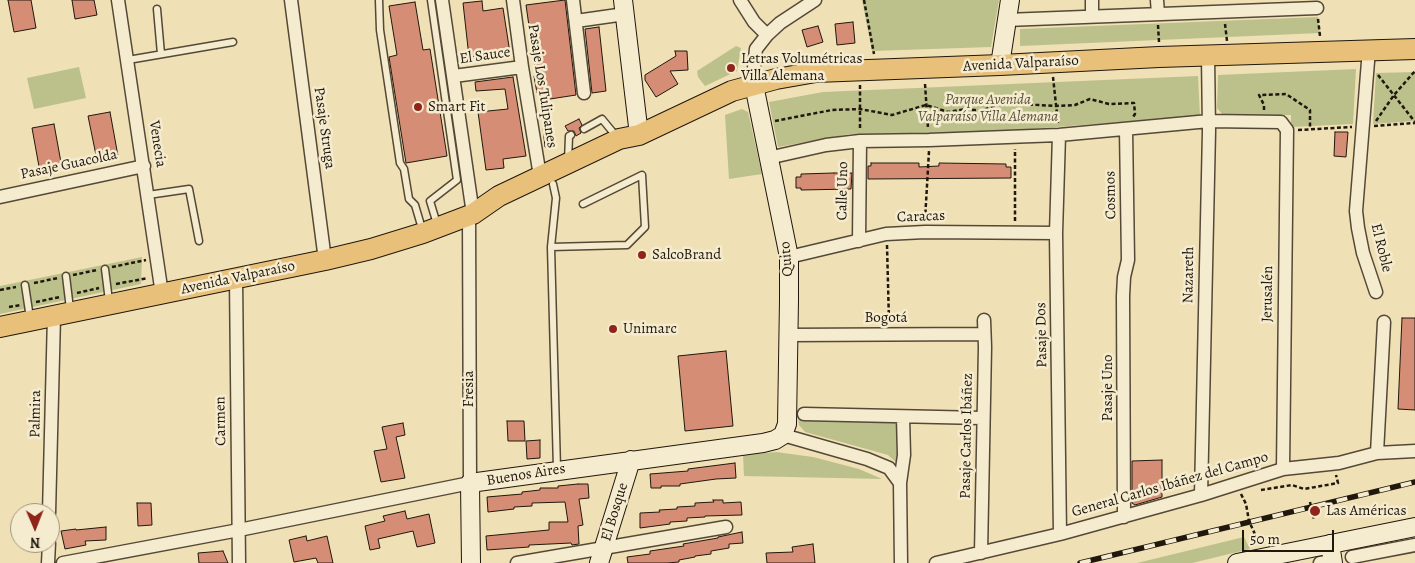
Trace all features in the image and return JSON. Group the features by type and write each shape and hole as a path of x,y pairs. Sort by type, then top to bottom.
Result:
{"main road":[{"path":"1000,65 1010,0"},
{"path":"624,7 639,136"},
{"name":"Avenida Valparaíso","path":"546,180 568,163 619,139 639,136 715,98 776,79 816,72 1321,51 1368,58 1415,49"},
{"name":"Quito","path":"754,85 788,257 787,424 783,435"},
{"name":"Avenida Valparaíso","path":"0,328 29,312 64,308 109,295 161,284 236,278 371,250 431,231 471,215 499,196 546,180 627,148 639,136"},
{"name":"Buenos Aires","path":"470,483 763,443 775,440 783,435"},
{"name":"El Bosque","path":"601,556 630,460"},
{"name":"Fresia","path":"470,483 471,563"},
{"path":"1237,563 1329,558 1415,527"}],"street":[{"name":"Venecia","path":"118,0 161,284"},
{"name":"Pasaje Struga","path":"291,0 325,260"},
{"name":"Fresia","path":"442,0 454,76 471,215 470,483"},
{"name":"Pasaje Los Tulipanes","path":"513,0 522,67 546,180"},
{"path":"573,0 584,93"},
{"path":"740,0 754,22 767,35"},
{"path":"754,85 756,49 780,23 815,0"},
{"path":"1092,0 1092,16"},
{"path":"1157,0 1158,14"},
{"path":"1006,20 1158,14 1224,6 1292,4 1318,8"},
{"path":"576,21 624,7"},
{"name":"Nazareth","path":"1201,495 1209,121 1208,55"},
{"name":"El Roble","path":"1368,58 1356,211 1363,253 1376,292"},
{"name":"El Sauce","path":"454,76 522,67"},
{"path":"768,158 826,145 860,141 1060,135 1209,121 1264,122"},
{"name":"Jerusalén","path":"1264,122 1281,122 1286,130 1283,469"},
{"name":"Cosmos","path":"1126,129 1128,260"},
{"name":"Pasaje Dos","path":"1060,135 1056,233 1060,534"},
{"name":"Calle Uno","path":"859,241 860,141"},
{"name":"Pasaje Guacolda","path":"0,197 144,166"},
{"name":"Caracas","path":"788,257 886,234 925,232 1056,233"},
{"name":"Pasaje Uno","path":"1124,517 1123,296 1124,277 1128,260"},
{"name":"Carmen","path":"236,278 239,563"},
{"name":"Palmira","path":"51,503 64,308"},
{"name":"Pasaje Carlos Ibáñez","path":"981,553 984,320"},
{"path":"1377,453 1384,322"},
{"name":"Bogotá","path":"788,334 984,334"},
{"path":"804,414 982,418"},
{"path":"901,563 900,484 904,455 903,417"},
{"path":"783,435 882,465 889,468 900,484"},
{"name":"General Carlos Ibáñez del Campo","path":"936,563 1060,534 1201,495 1238,489 1283,469 1339,463 1377,453 1415,451"},
{"name":"Buenos Aires","path":"63,563 470,483"},
{"path":"517,563 601,556 726,527"},
{"path":"1352,557 1415,545"}],"lane":[{"path":"379,0 380,30 400,163 404,169 409,199 415,204 431,231"},
{"path":"431,0 457,180 430,201 431,231"},
{"path":"157,9 162,54"},
{"path":"128,60 233,42"},
{"path":"584,129 602,119 619,139"},
{"path":"568,163 569,136 571,135"},
{"path":"551,247 627,245 645,227 642,175 584,204"},
{"path":"546,180 556,198 551,247 557,470"},
{"path":"148,195 190,189 199,241"},
{"path":"105,268 109,295"},
{"path":"64,308 66,276"},
{"path":"25,285 29,312"}],"path":[{"path":"860,141 860,109 869,70 864,0"},
{"path":"1224,6 1229,54"},
{"path":"1318,8 1321,51"},
{"path":"1158,14 1159,57"},
{"path":"1368,58 1375,71 1415,123"},
{"path":"1052,62 1060,135"},
{"path":"924,68 929,140 925,232"},
{"path":"1264,122 1264,105 1259,95 1286,94 1310,110 1310,129"},
{"path":"761,123 832,110 860,109 892,115 926,104 948,112 966,109 982,111 1001,103 1056,106 1075,105 1090,99 1110,104 1134,102 1135,114 1126,129"},
{"path":"1372,126 1415,123"},
{"path":"1015,137 1015,232"},
{"path":"886,234 889,334"},
{"path":"0,290 157,258"},
{"path":"9,307 29,312 64,308 109,295 161,284"},
{"path":"1258,491 1292,485 1304,489 1338,483"},
{"path":"1238,489 1249,492"},
{"path":"1238,489 1246,504 1249,521 1258,541"},
{"path":"1310,502 1314,520"}],"green space":[{"name":"Parque Avenida Valparaíso Villa Alemana","path":"862,0 999,0 991,47 872,51"},
{"path":"1318,17 1320,33 1020,46 1020,29"},
{"path":"736,46 741,48 737,71 705,86 698,77 697,71"},
{"path":"79,67 86,98 34,109 27,78"},
{"path":"1356,69 1353,124 1291,127 1291,115 1224,116 1217,108 1218,75"},
{"path":"1415,72 1415,121 1373,124 1376,73"},
{"name":"Parque Avenida Valparaíso Villa Alemana","path":"1198,76 1200,116 991,132 850,134 778,147 769,102 823,92"},
{"path":"742,109 748,112 762,174 729,179 725,115"},
{"path":"142,257 141,284 0,314 0,286"},
{"path":"798,417 897,419 900,423 898,464 888,455 805,432 799,425"},
{"path":"776,452 813,457 859,469 882,479 744,476 743,455"},
{"path":"1244,537 1250,549 1192,563 1137,563"}],"building":[{"path":"8,0 31,0 36,28 14,32"},
{"path":"72,0 94,0 97,15 75,19"},
{"path":"565,0 576,95 550,99 546,92 537,93 526,5"},
{"path":"482,1 483,11 503,8 510,53 469,57 463,3"},
{"name":"Smart Fit","path":"415,2 423,50 430,49 447,156 406,163 389,57 397,55 389,6"},
{"path":"853,22 855,43 837,45 835,24"},
{"path":"818,26 823,42 807,47 802,30"},
{"path":"599,27 606,91 592,93 585,29"},
{"path":"675,51 687,51 688,70 670,71 678,84 656,97 645,80 645,75 676,56"},
{"path":"513,77 526,156 503,159 504,168 486,170 478,112 508,109 505,89 476,91 475,82"},
{"path":"110,112 118,156 97,160 88,116"},
{"path":"579,119 582,125 579,128 581,133 576,136 574,131 568,131 565,126"},
{"path":"54,124 62,168 40,172 32,128"},
{"path":"552,127 555,145 545,147 543,128"},
{"path":"1335,132 1348,132 1346,157 1334,156"},
{"path":"871,163 919,163 919,167 939,166 939,163 1006,164 1006,167 1011,167 1011,178 868,179 868,166 871,166"},
{"path":"852,173 851,189 801,190 801,188 796,188 796,177 801,177 801,174"},
{"path":"1402,318 1415,318 1415,410 1398,409"},
{"path":"726,351 733,426 685,431 678,356"},
{"path":"507,421 524,421 525,441 508,441"},
{"path":"403,423 405,435 396,437 405,478 381,482 374,451 387,449 382,427"},
{"path":"540,440 540,458 527,459 526,441"},
{"path":"1162,460 1162,497 1135,505 1132,503 1132,461"},
{"path":"735,463 736,478 651,488 650,474 688,471 688,469"},
{"path":"588,484 589,498 579,499 583,525 578,526 579,544 529,545 529,547 487,550 486,536 549,530 549,522 568,522 565,502 532,503 532,506 488,512 487,497 522,494 522,492 540,490 540,488 558,488 558,486"},
{"path":"713,500 723,500 723,503 741,502 742,515 687,518 687,521 670,522 670,524 640,528 640,513 660,512 659,510 695,506 695,503 714,502"},
{"path":"137,503 151,503 152,525 138,526"},
{"path":"405,511 407,519 429,514 435,543 417,547 413,531 378,539 380,548 370,550 365,526 385,521 383,516"},
{"path":"106,527 106,540 85,541 86,545 65,549 61,531"},
{"path":"742,532 743,543 729,544 729,548 711,551 711,554 679,560 679,562 628,563 627,557 650,554 650,551 684,546 683,544"},
{"path":"306,536 307,541 327,536 333,563 318,563 316,558 294,562 289,540"},
{"path":"813,544 815,563 767,563 766,553 793,552 792,547"},
{"path":"223,551 228,563 199,563 198,553"}],"railway":[{"path":"1080,563 1415,482"}],"place":[{"name":"Letras Volumétricas Villa Alemana","path":"731,68"},
{"name":"Smart Fit","path":"418,107"},
{"name":"SalcoBrand","path":"642,255"},
{"name":"Unimarc","path":"613,329"},
{"name":"Las Américas","path":"1315,511"}]}
